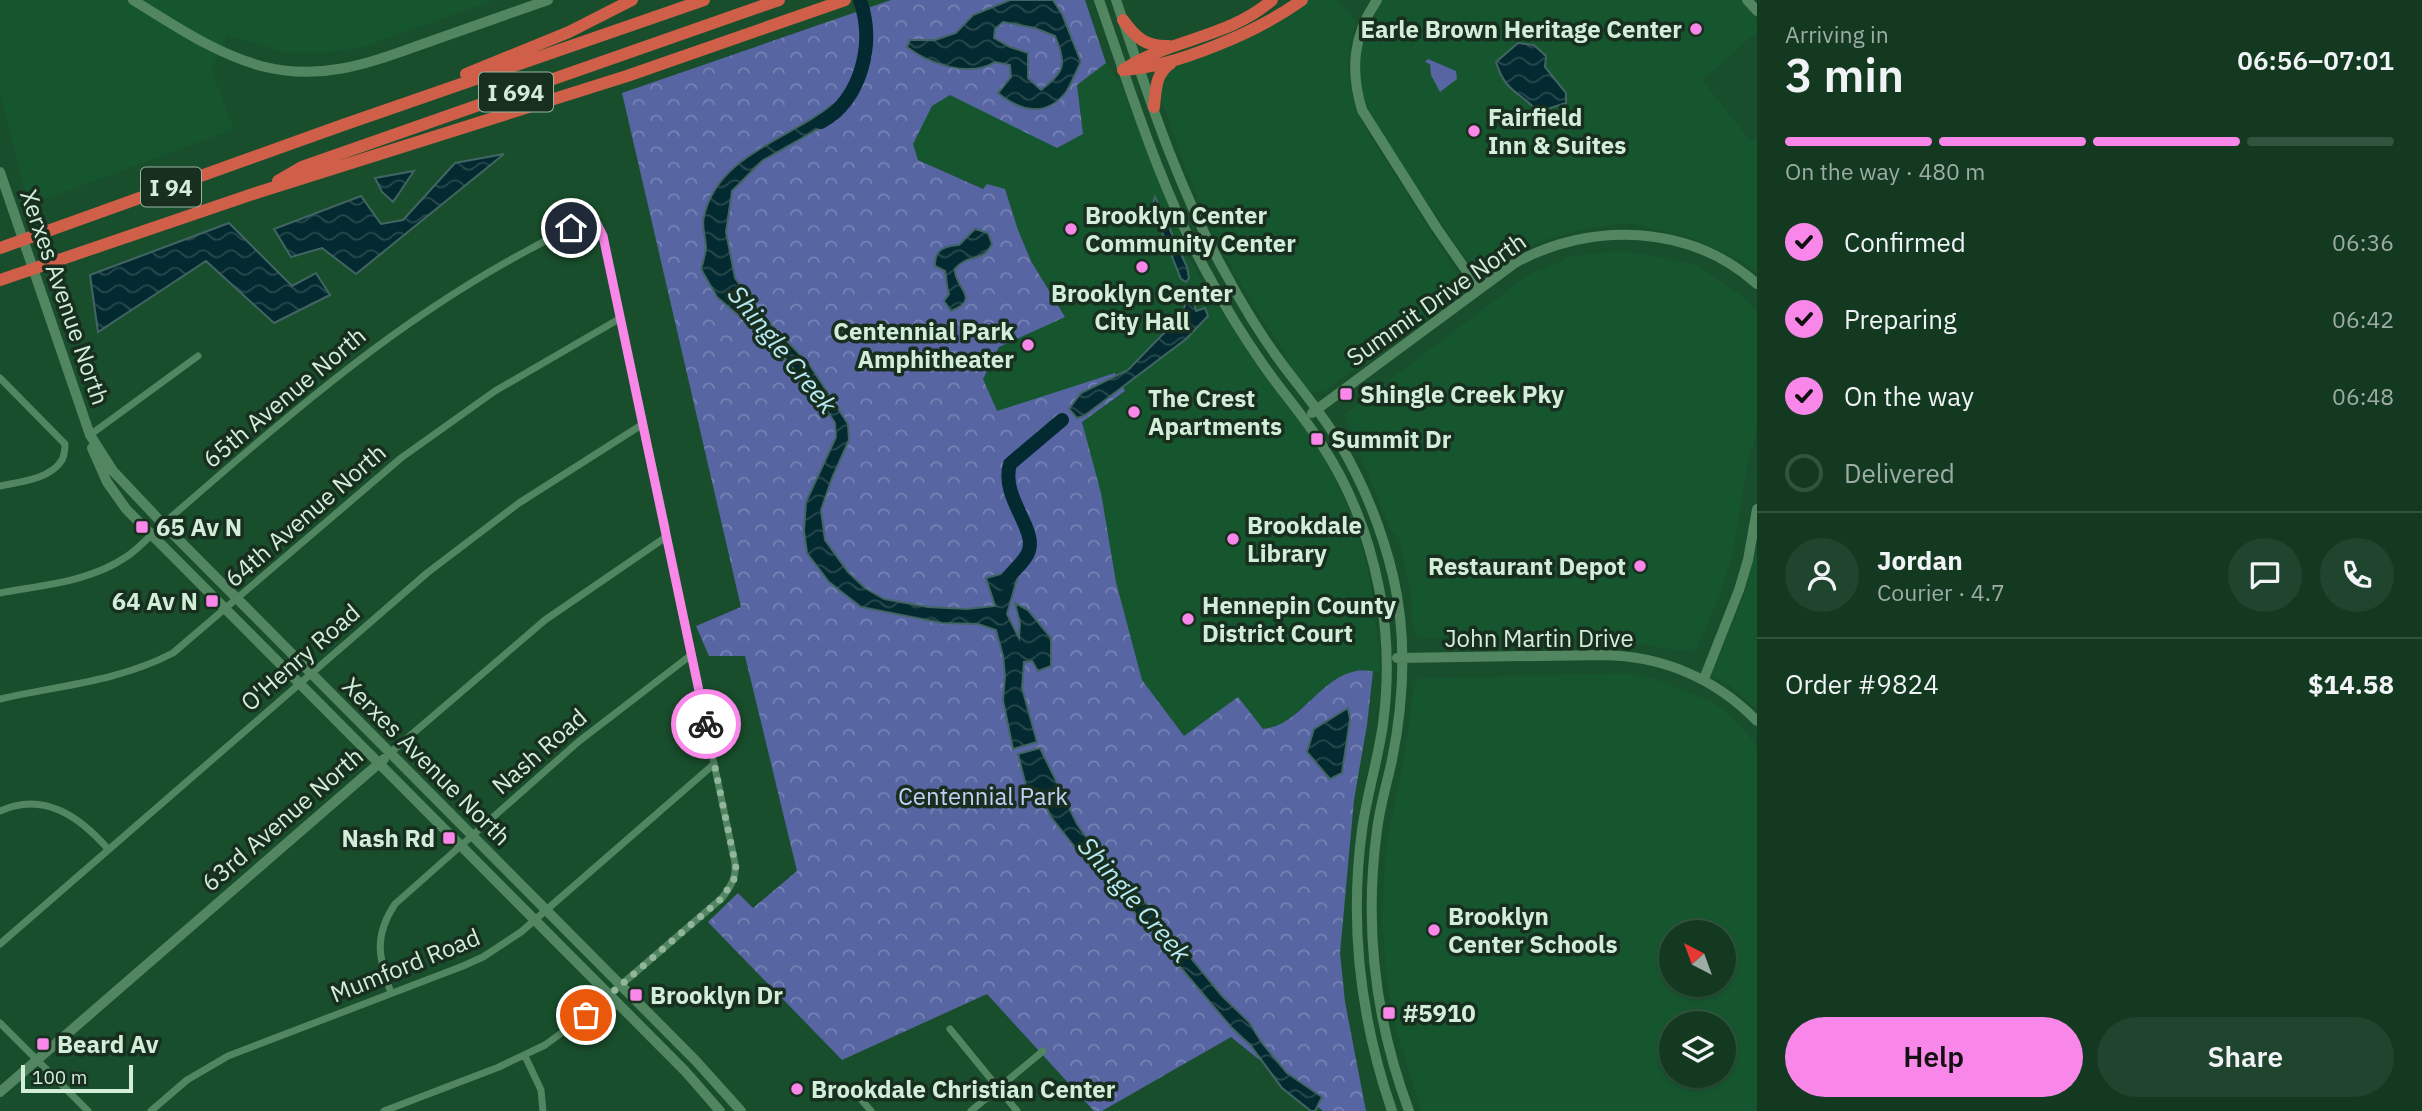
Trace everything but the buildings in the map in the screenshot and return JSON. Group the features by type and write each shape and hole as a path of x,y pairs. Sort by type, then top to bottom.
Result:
{"highway":[{"path":"342,125 552,40 632,0"},
{"name":"I 94","path":"0,248 342,125 704,0"},
{"name":"I 694","path":"256,193 302,167 779,0"},
{"name":"I 94","path":"0,280 256,193 590,88 845,0"},
{"path":"1139,65 1232,26 1272,0"},
{"path":"1154,107 1156,84 1160,72 1167,65 1250,30 1278,16 1299,0"},
{"path":"1123,20 1134,36 1151,46 1171,46 1196,40"},
{"path":"1123,70 1190,54"}],"street":[{"path":"133,0 224,53 264,66 303,71 357,67 548,0"},
{"path":"1099,0 1167,188 1194,249 1251,348 1304,419 1340,475 1361,522 1379,588 1387,657 1382,725 1362,825 1356,894 1357,946 1364,1016 1392,1111"},
{"path":"1116,0 1186,194 1225,273 1276,356 1317,409 1357,475 1375,517 1393,578 1402,659 1398,725 1376,842 1371,903 1372,943 1381,1017 1409,1111"},
{"path":"1377,0 1360,32 1354,57 1356,89 1362,110 1477,290"},
{"path":"1747,0 1757,11"},
{"name":"Xerxes Avenue North","path":"0,172 90,435 94,455 107,482 126,509 685,1071 720,1111"},
{"name":"65th Avenue North","path":"0,593 79,579 129,556 315,393 410,321 512,259 578,224 595,220 603,236 620,319"},
{"name":"Summit Drive North","path":"1304,419 1515,263 1571,239 1619,233 1648,235 1693,247 1735,267 1757,284"},
{"path":"384,1111 524,1056 566,1031 722,898 734,879 736,868 715,764 620,319"},
{"name":"64th Avenue North","path":"0,699 97,681 148,666 189,641 401,458 495,391 620,319"},
{"path":"90,435 198,356"},
{"path":"0,378 65,444 62,460 53,468 32,479 0,486"},
{"name":"O'Henry Road","path":"0,944 427,573 519,502 621,435 643,424"},
{"name":"Xerxes Avenue North","path":"90,435 113,471 163,524 703,1068 741,1111"},
{"path":"1704,679 1739,590 1748,560 1757,509"},
{"name":"63rd Avenue North","path":"0,1092 545,620 666,537"},
{"name":"Nash Road","path":"391,993 380,960 379,945 387,916 405,893 603,722 691,655"},
{"name":"John Martin Drive","path":"1387,657 1402,659 1618,655 1656,661 1704,679 1726,693 1757,721"},
{"name":"Mumford Road","path":"150,1111 187,1080 228,1055 483,957 535,919 715,764"},
{"path":"0,811 22,805 54,808 83,823 108,849"},
{"path":"0,1023 88,1111"},
{"path":"950,1029 1017,1111"},
{"path":"971,1111 1043,1051"},
{"path":"524,1056 541,1090 543,1111"},
{"path":"854,1091 871,1111"}],"shaded area":[{"path":"0,0 494,0 363,47 321,53 285,52 227,35 211,70 234,129 29,205 0,93"},
{"path":"1308,0 1338,0 1356,22 1347,66 1351,91 1362,123 1464,287 1325,391 1315,393 1308,390 1293,372 1285,353 1248,297 1216,239 1187,172 1158,90 1162,74 1183,60 1242,41 1277,23"},
{"path":"1383,0 1741,0 1757,18 1757,32 1702,80 1751,142 1757,137 1757,273 1744,262 1691,237 1628,223 1588,228 1545,240 1521,250 1486,274 1477,275 1379,132 1367,110 1360,85 1359,62 1363,37 1374,12"},
{"path":"1106,63 1122,87 1185,243 1185,251 1199,277 1274,389 1318,444 1356,524 1371,585 1381,672 1356,671 1335,681 1277,728 1184,736 1142,680 1116,582 1101,493 1082,422 1125,392 1051,395 997,412 983,379 1000,347 1065,316 1031,261 1005,189 983,189 918,159 913,144 932,106 950,95 1058,148 1083,134 1077,85"},
{"path":"1618,251 1696,265 1747,300 1757,311 1757,430 1749,455 1734,549 1720,595 1697,648 1682,651 1613,640 1418,637 1412,622 1411,593 1399,539 1391,530 1344,415 1528,275 1573,256"},
{"path":"1757,544 1757,709 1729,685 1711,676 1745,593"},
{"path":"1627,673 1655,679 1713,702 1738,723 1757,746 1757,1111 1421,1111 1396,1029 1386,974 1382,917 1386,848 1406,747 1413,690 1417,679"}],"green space":[{"name":"Centennial Park","path":"891,0 1085,0 1106,63 1077,85 1083,134 1057,148 950,95 932,106 913,144 918,160 983,189 987,184 1005,189 1031,261 1065,317 999,347 983,379 997,411 1115,373 1125,391 1082,422 1101,493 1116,582 1142,680 1184,736 1238,697 1263,729 1276,726 1288,720 1343,675 1373,671 1354,800 1340,953 1345,1002 1366,1111 1323,1111 1231,1037 1102,1111 1094,1111 987,994 842,1060 708,922 738,893 753,908 797,871 745,656 709,656 696,626 741,607 622,93"},
{"path":"1428,59 1456,71 1457,79 1440,92 1431,75 1430,64 1425,62"}],"water":[{"path":"1010,0 1053,0 1062,14 1081,62 1066,92 1050,106 1033,109 1024,107 998,93 1011,77 1010,65 995,62 974,69 950,67 927,59 907,47 910,40 935,40 956,33 973,15","holes":["1003,22 1035,28 1055,36 1062,61 1062,67 1055,78 1041,90 1028,78 1028,53 994,38 995,29"]},
{"path":"1518,43 1534,45 1546,56 1545,67 1566,93 1566,103 1538,112 1504,80 1496,62"},
{"path":"832,105 841,116 762,161 732,191 726,232 735,278 761,314 809,364 848,424 849,440 821,510 825,540 848,572 865,588 884,599 928,607 967,609 995,606 986,578 1020,569 1007,614 1019,638 1020,623 1015,603 1028,610 1051,638 1051,666 1038,671 1032,661 1024,662 1022,688 1037,742 1013,749 1003,700 1003,656 996,630 978,624 942,623 861,607 829,582 807,553 804,531 806,502 836,437 835,423 812,387 777,348 717,297 701,269 706,248 704,216 712,195 724,178 757,150"},
{"path":"504,154 356,274 322,248 291,257 274,229 361,196 381,224 403,220 455,163"},
{"path":"414,171 393,202 382,192 375,178"},
{"path":"1155,197 1187,267 1189,278 1186,282 1181,279 1152,207"},
{"path":"229,223 292,286 316,273 330,295 274,323 206,261 98,332 90,275"},
{"path":"975,229 988,233 992,244 984,254 965,261 955,269 966,297 960,306 951,311 944,301 949,294 945,271 935,266 936,256 945,248 959,245"},
{"path":"1192,297 1196,311 1205,308 1208,316 1186,339 1084,416 1077,418 1069,409 1081,393 1128,370 1162,335 1180,321 1187,299"},
{"path":"1348,708 1350,719 1342,773 1330,779 1307,752 1314,729"},
{"path":"1040,748 1077,824 1097,852 1148,905 1222,996 1249,1022 1262,1043 1287,1073 1322,1097 1315,1111 1311,1111 1282,1088 1251,1046 1231,1027 1153,932 1085,860 1051,817 1038,790 1026,786 1018,754"}],"waterway":[{"name":"Shingle Creek","path":"821,122 835,112 846,99 862,68 866,34 860,0"},
{"path":"1004,583 1026,557 1030,544 1025,524 1010,489 1010,464 1062,420"}],"way so far":[{"path":"586,1015 722,898 734,879 736,868 706,724"}],"place":[{"name":"Earle Brown Heritage Center","path":"1696,29"},
{"name":"Fairfield Inn & Suites","path":"1474,131"},
{"name":"Brooklyn Center Community Center","path":"1071,229"},
{"name":"Brooklyn Center City Hall","path":"1142,267"},
{"name":"Centennial Park Amphitheater","path":"1028,345"},
{"name":"Shingle Creek Pky","path":"1346,394"},
{"name":"The Crest Apartments","path":"1134,412"},
{"name":"Summit Dr","path":"1317,439"},
{"name":"65 Av N","path":"142,527"},
{"name":"Brookdale Library","path":"1233,539"},
{"name":"Restaurant Depot","path":"1640,566"},
{"name":"64 Av N","path":"212,601"},
{"name":"Hennepin County District Court","path":"1188,619"},
{"name":"Nash Rd","path":"449,838"},
{"name":"Brooklyn Center Schools","path":"1434,930"},
{"name":"Brooklyn Dr","path":"636,995"},
{"name":"#5910","path":"1389,1013"},
{"name":"Beard Av","path":"43,1044"},
{"name":"Brookdale Christian Center","path":"797,1089"}],"route":[{"path":"571,228 587,220 595,220 603,236 706,724"}]}
